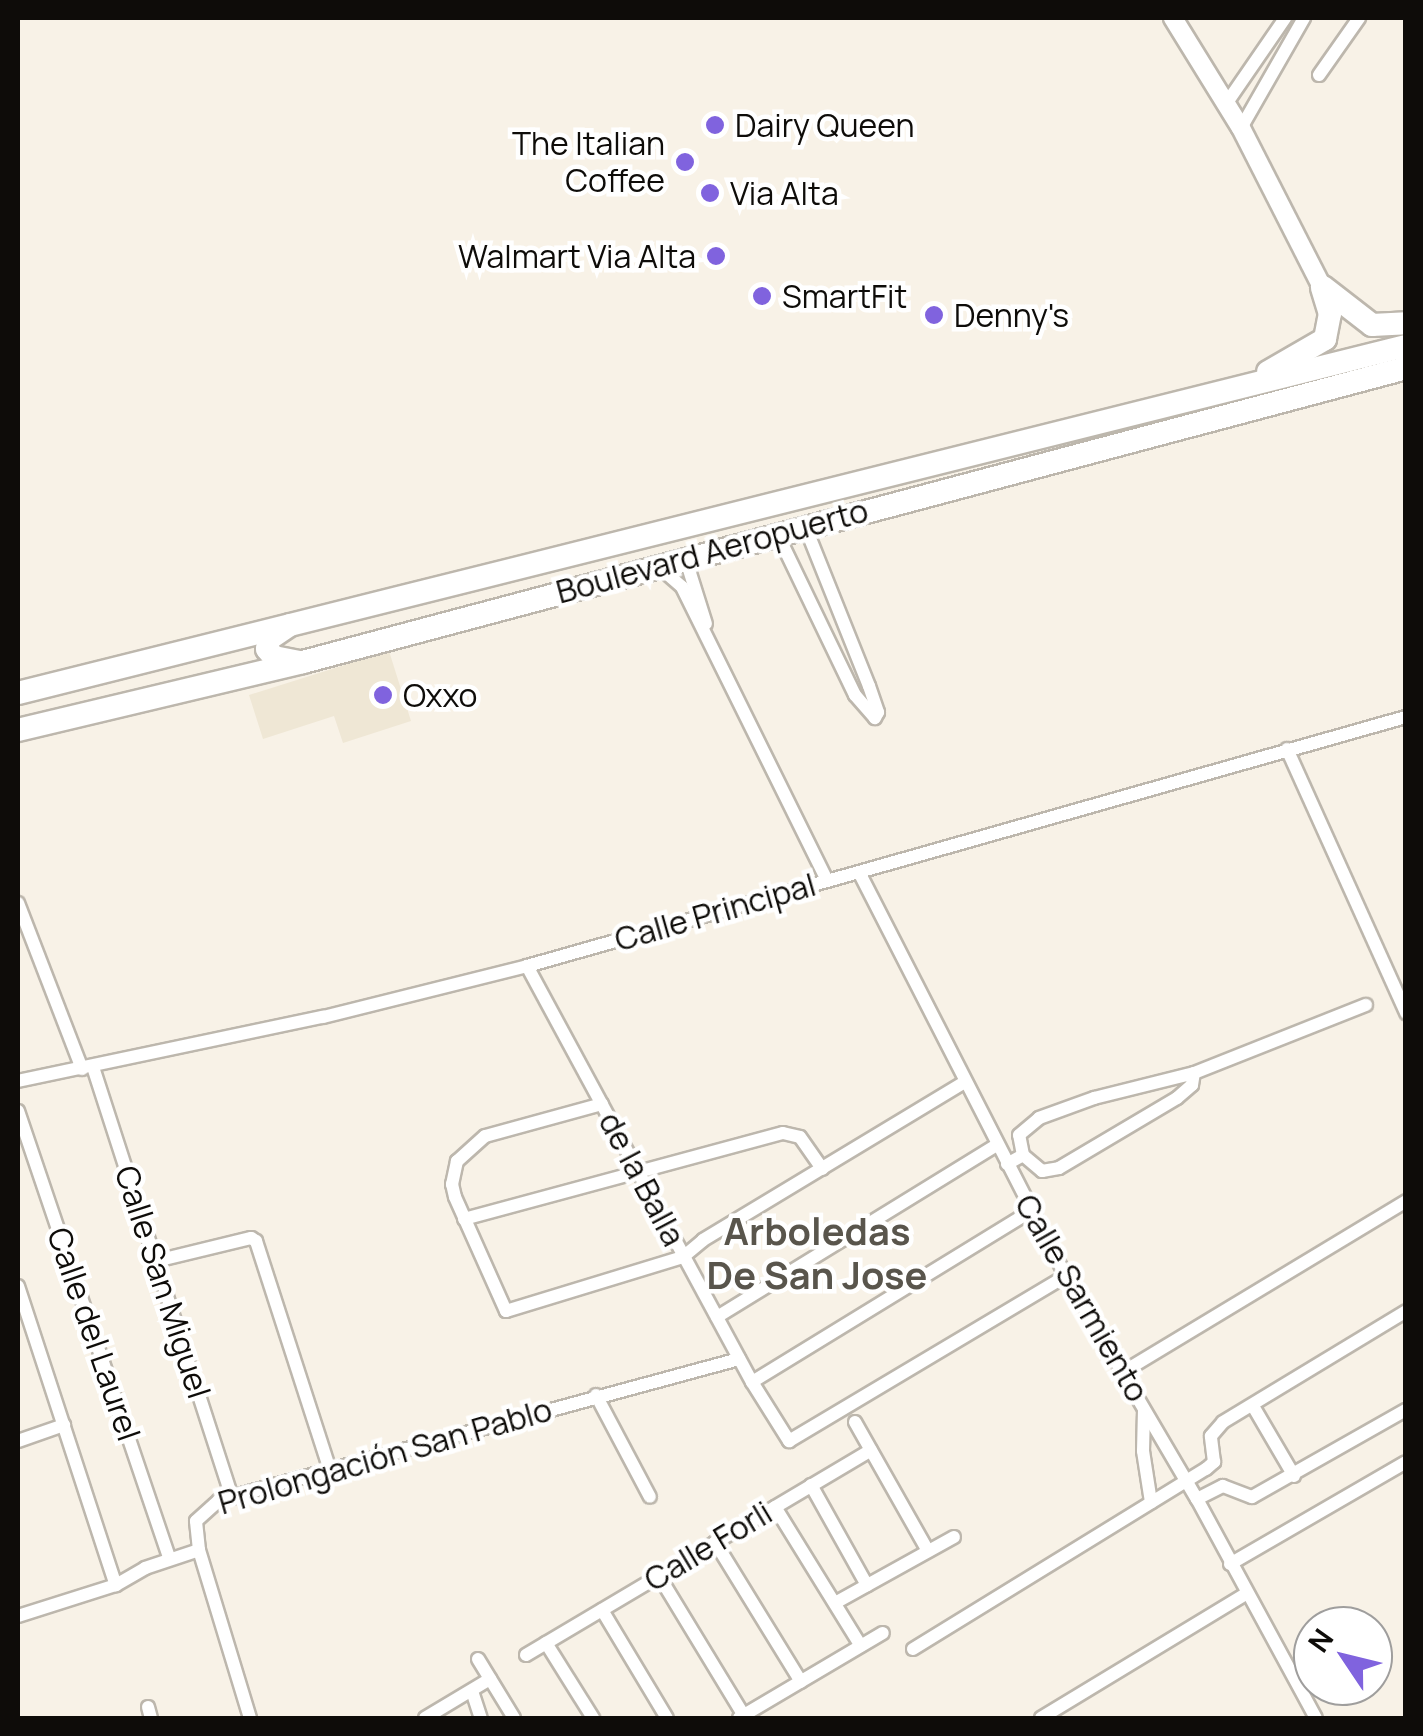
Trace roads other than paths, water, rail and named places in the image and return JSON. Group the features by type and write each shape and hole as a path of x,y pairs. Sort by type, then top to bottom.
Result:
{"highway":[{"path":"1322,287 1372,325 1406,323"},
{"path":"1247,386 1325,339 1330,314 1322,287"},
{"name":"Boulevard Aeropuerto","path":"18,692 1406,346"},
{"name":"Boulevard Aeropuerto","path":"18,730 303,662 804,525 1406,368"},
{"path":"303,662 274,658 267,644 274,634 307,617"},
{"path":"208,686 243,656 236,644 223,639"}],"street":[{"path":"1173,18 1241,128 1322,287"},
{"path":"1320,75 1359,18"},
{"path":"1226,104 1295,19"},
{"path":"1241,128 1295,19"},
{"path":"1249,72 1266,84"},
{"path":"777,533 860,704 875,718 878,712 869,686 804,525"},
{"path":"685,558 714,650"},
{"path":"656,565 682,587 827,880"},
{"name":"Calle Principal","path":"18,1081 527,966 748,907 827,880 1406,717"},
{"path":"1288,748 1406,1012"},
{"name":"Calle Sarmiento","path":"858,872 963,1083 1066,1276 1198,1499 1316,1718"},
{"name":"Calle San Miguel","path":"18,903 88,1068 156,1261 232,1498"},
{"name":"de la Balla","path":"527,966 739,1359 789,1441 1066,1276"},
{"path":"1194,1074 1192,1085 1165,1107 1059,1168 1042,1171 1023,1155 1020,1135 1032,1121 1094,1098 1194,1074 1366,1006"},
{"path":"602,1104 485,1136 457,1161 452,1184 506,1311 683,1257 963,1083"},
{"name":"Calle del Laurel","path":"18,1111 169,1558"},
{"path":"464,1219 790,1132 800,1137 822,1169"},
{"path":"717,1318 997,1145"},
{"path":"1008,1164 1023,1155"},
{"path":"1123,1372 1406,1201"},
{"path":"752,1382 1031,1211"},
{"path":"156,1261 251,1238 256,1241 330,1470"},
{"path":"18,1286 116,1585"},
{"path":"913,1649 1214,1462 1210,1436 1215,1428 1406,1312"},
{"name":"Prolongación San Pablo","path":"18,1616 116,1585 169,1558 199,1550 194,1530 201,1512 232,1498 739,1359"},
{"path":"596,1396 650,1497"},
{"path":"1253,1406 1294,1476"},
{"path":"1144,1408 1143,1450 1151,1502"},
{"path":"1198,1499 1222,1486 1252,1497 1406,1410"},
{"path":"854,1422 928,1552"},
{"path":"18,1441 64,1425"},
{"name":"Calle Forli","path":"526,1654 871,1450"},
{"path":"1230,1564 1406,1462"},
{"path":"811,1486 868,1586"},
{"path":"775,1507 861,1646"},
{"path":"835,1603 954,1537"},
{"path":"715,1542 801,1682"},
{"path":"199,1550 250,1718"},
{"path":"659,1576 741,1717 883,1633"},
{"path":"1041,1718 1246,1594"},
{"path":"602,1610 667,1718"},
{"path":"546,1643 593,1718"},
{"path":"478,1659 514,1718"},
{"path":"425,1718 490,1680"},
{"path":"472,1691 481,1718"}],"place":[{"name":"Dairy Queen","path":"715,125"},
{"name":"The Italian Coffee","path":"685,162"},
{"name":"Via Alta","path":"710,193"},
{"name":"Walmart Via Alta","path":"716,256"},
{"name":"SmartFit","path":"762,296"},
{"name":"Denny's","path":"934,315"},
{"name":"Oxxo","path":"383,695"}],"district":[{"name":"Arboledas De San Jose","path":"817,1253"}]}
